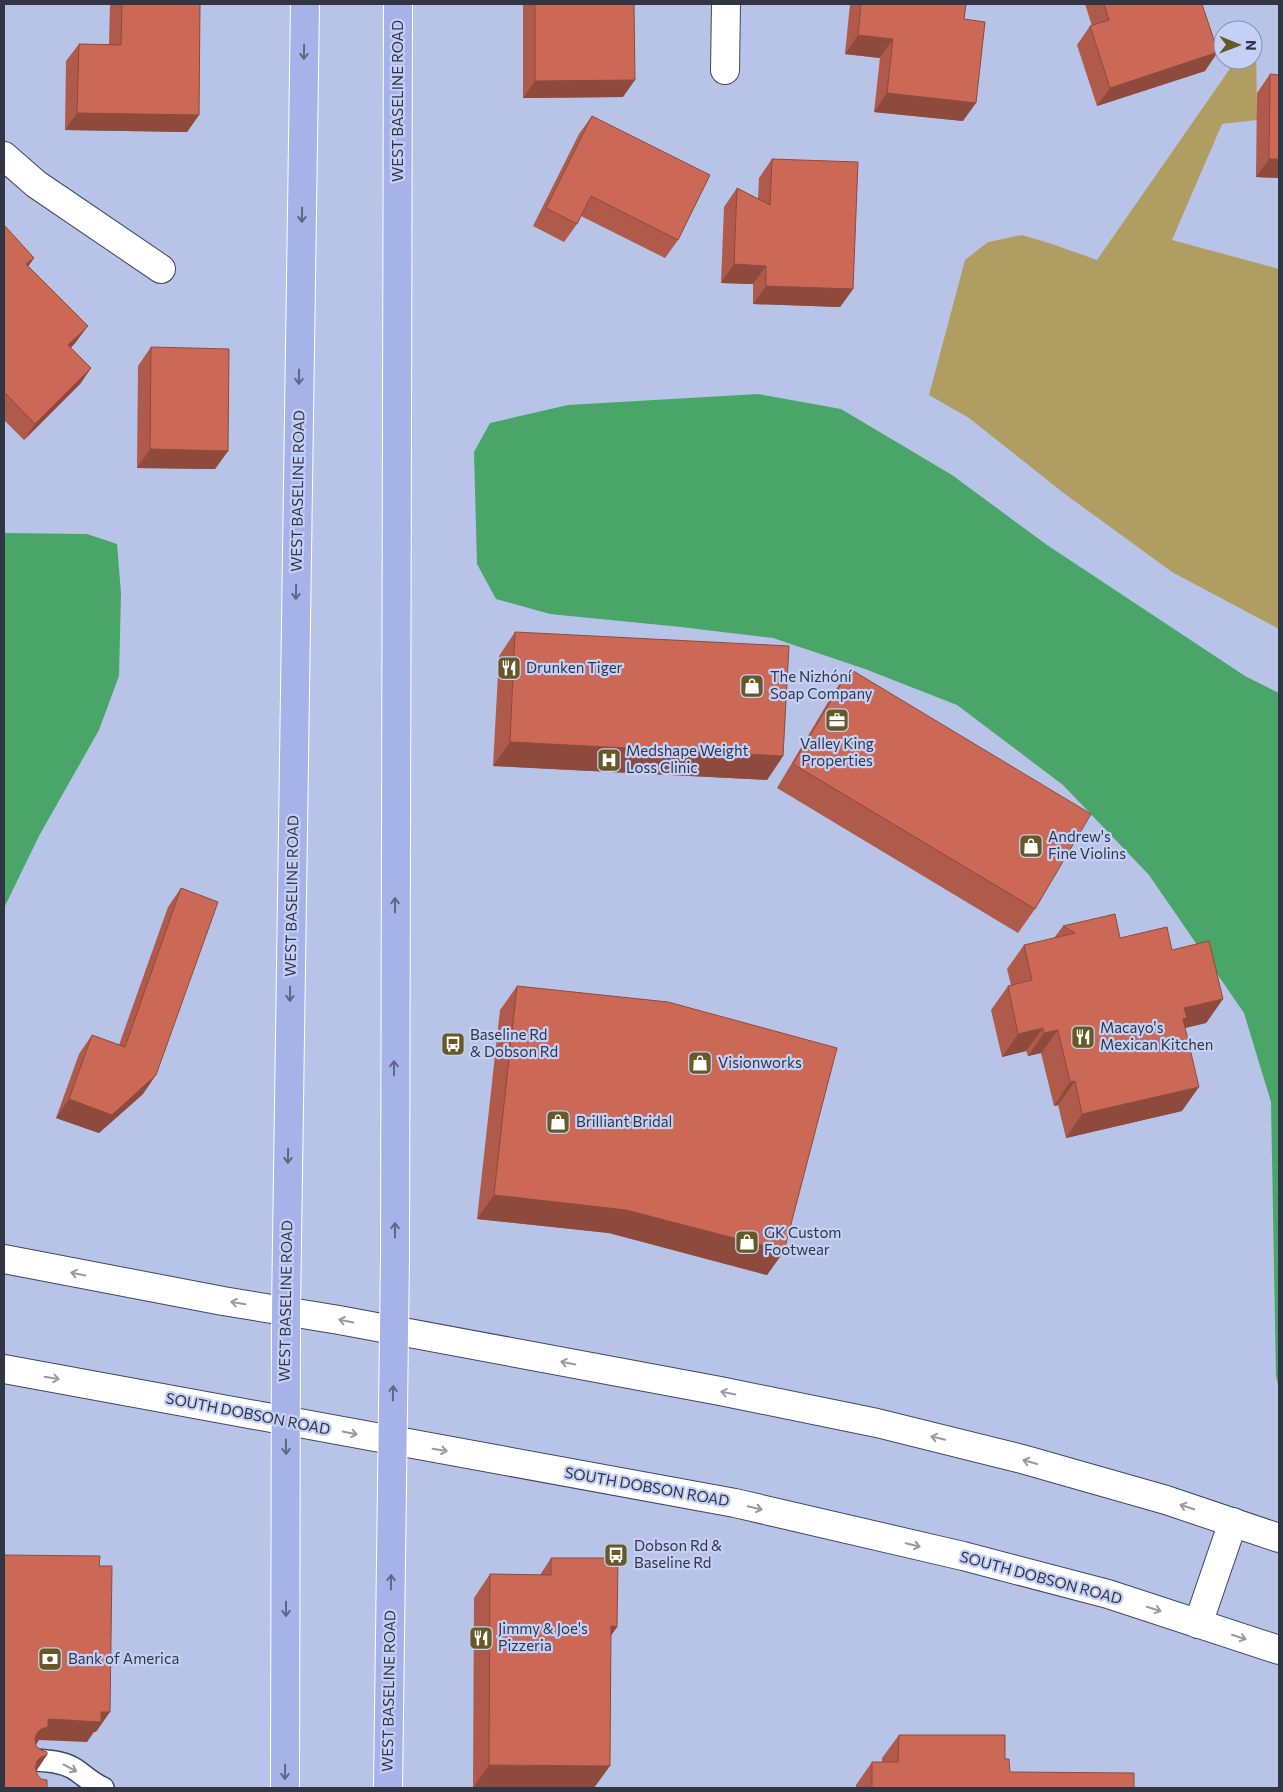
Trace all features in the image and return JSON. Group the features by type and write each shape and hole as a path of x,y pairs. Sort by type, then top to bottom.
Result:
{"main road":[{"name":"WEST BASELINE ROAD","path":"285,1788 286,1311 305,4"},
{"name":"WEST BASELINE ROAD","path":"388,1788 394,1330 398,4"},
{"path":"725,70 726,4"},
{"path":"4,156 36,184 160,269"},
{"path":"4,1259 720,1391 877,1423 1031,1462 1166,1500 1279,1538"},
{"name":"SOUTH DOBSON ROAD","path":"4,1369 735,1503 963,1556 1108,1594 1279,1650"},
{"path":"1198,1624 1233,1522"}],"lane":[{"path":"33,1760 54,1761 72,1767 95,1785 103,1788"}],"shaded area":[{"path":"1229,70 1256,70 1257,120 1222,124 1172,240 1279,269 1279,629 1172,572 1065,494 969,418 929,395 965,260 988,242 1022,235 1097,260"},
{"path":"758,394 841,409 952,475 1047,545 1245,676 1279,693 1279,1389 1276,1376 1271,1102 1244,1013 1149,875 1063,785 957,705 865,669 773,638 550,614 496,599 477,564 474,452 490,423 568,405"},
{"path":"4,533 87,534 117,544 121,593 119,676 99,730 39,836 4,908"}],"building":[{"path":"122,4 200,4 199,115 77,113 79,44 121,45"},
{"path":"535,4 634,4 635,80 535,81"},
{"path":"861,4 966,4 964,19 985,22 976,103 887,93 893,39 858,35"},
{"path":"1104,4 1202,4 1213,37 1213,54 1110,88 1090,26 1109,20"},
{"path":"1270,74 1279,75 1279,159 1269,159"},
{"path":"592,116 710,175 678,240 591,196 577,224 546,208"},
{"path":"772,159 858,162 853,289 766,286 766,266 734,264 737,188 770,205"},
{"path":"5,226 34,258 26,264 88,326 68,345 91,368 35,424 4,392"},
{"path":"151,347 229,349 228,451 150,449"},
{"path":"515,632 789,646 783,756 510,742"},
{"path":"850,669 1091,814 1035,909 793,764"},
{"path":"181,888 218,902 156,1075 112,1115 69,1099 92,1035 125,1047"},
{"name":"Macayo's Mexican Kitchen","path":"1115,914 1120,938 1167,927 1172,950 1209,941 1223,999 1184,1008 1187,1018 1183,1019 1199,1087 1082,1114 1075,1081 1070,1082 1058,1030 1044,1033 1043,1028 1018,1034 1008,986 1032,980 1024,945 1075,933 1063,926"},
{"path":"517,986 668,1002 837,1048 784,1251 626,1210 494,1195"},
{"name":"Bank of America","path":"4,1555 100,1556 99,1566 112,1566 110,1712 101,1712 101,1722 48,1719 48,1727 41,1729 35,1739 36,1746 47,1752 47,1755 37,1761 35,1767 41,1779 47,1780 47,1788 4,1788"},
{"path":"551,1558 618,1558 617,1627 611,1626 610,1766 489,1765 490,1574 551,1575"},
{"path":"899,1735 1005,1735 1005,1759 1009,1759 1010,1772 1134,1773 1134,1788 872,1788 872,1762 898,1762"}],"place":[{"name":"Drunken Tiger","path":"509,668"},
{"name":"The Nizhóní Soap Company","path":"752,686"},
{"name":"Valley King Properties","path":"837,720"},
{"name":"Medshape Weight Loss Clinic","path":"609,760"},
{"name":"Andrew's Fine Violins","path":"1031,846"},
{"name":"Macayo's Mexican Kitchen","path":"1083,1037"},
{"name":"Baseline Rd & Dobson Rd","path":"453,1044"},
{"name":"Visionworks","path":"700,1063"},
{"name":"Brilliant Bridal","path":"558,1122"},
{"name":"GK Custom Footwear","path":"747,1242"},
{"name":"Dobson Rd & Baseline Rd","path":"616,1555"},
{"name":"Jimmy & Joe's Pizzeria","path":"481,1638"},
{"name":"Bank of America","path":"50,1659"}]}
